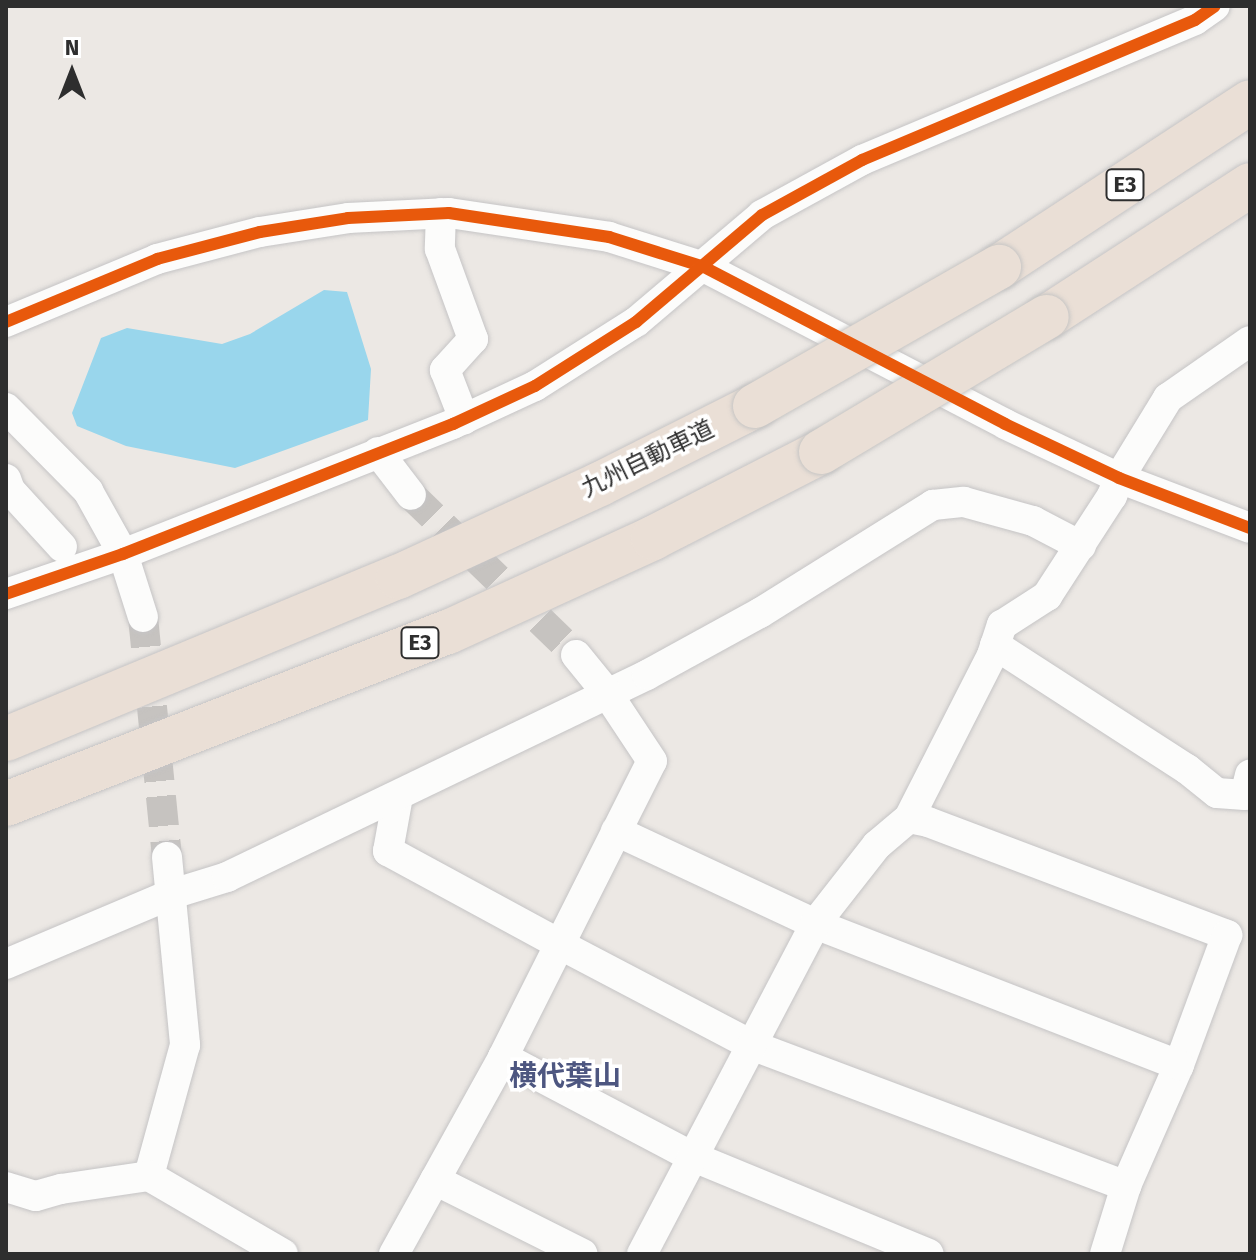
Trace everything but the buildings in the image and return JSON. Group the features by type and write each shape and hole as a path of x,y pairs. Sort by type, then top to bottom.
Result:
{"highway":[{"name":"九州自動車道","path":"6,739 398,577 600,484 755,406 999,267 1250,102"},
{"name":"E3","path":"6,804 448,632 653,538 821,452 1047,317 1250,185"}],"street":[{"path":"6,594 123,554 464,419 535,386 623,330 704,267 762,215 862,160 1195,20 1215,6"},
{"path":"441,213 440,249 473,339 445,370 464,419"},
{"path":"6,322 157,259 260,232 348,218 441,213 609,237 704,267 991,417 1119,478 1250,528"},
{"path":"642,1254 815,924 877,845 909,818 1002,625 1047,596 1112,496 1119,478 1168,398 1250,341"},
{"path":"10,419 88,491 123,554 143,617"},
{"path":"378,452 411,495"},
{"path":"6,479 10,490 62,547"},
{"path":"6,964 169,895 227,877 607,693 760,613 933,505 964,502 1033,521 1081,546"},
{"path":"995,645 1187,769 1217,793 1245,795 1250,775"},
{"path":"394,1254 503,1057 652,761 607,693 576,655"},
{"path":"398,796 388,851 559,944 751,1045 1126,1186"},
{"path":"909,818 928,822 1227,935 1179,1065 1126,1186 1105,1254"},
{"path":"616,831 815,924 1179,1065"},
{"path":"149,1176 185,1045 167,857"},
{"path":"503,1057 691,1156 929,1254"},
{"path":"6,1187 36,1196 61,1189 149,1176 283,1254"},
{"path":"435,1180 583,1254"}],"water":[{"path":"324,290 347,292 371,369 368,420 235,468 126,446 77,426 72,413 101,338 127,328 222,344 250,334"}],"tunnel":[{"path":"411,495 576,655"},
{"path":"143,617 167,857"}],"cycle path":[{"path":"6,594 123,554 453,424 535,386 636,322 762,215 862,160 1195,20 1215,6"},
{"path":"6,322 157,259 260,232 348,218 449,213 609,237 704,267 1005,424 1119,478 1250,528"}],"district":[{"name":"横代葉山","path":"565,1076"}]}
